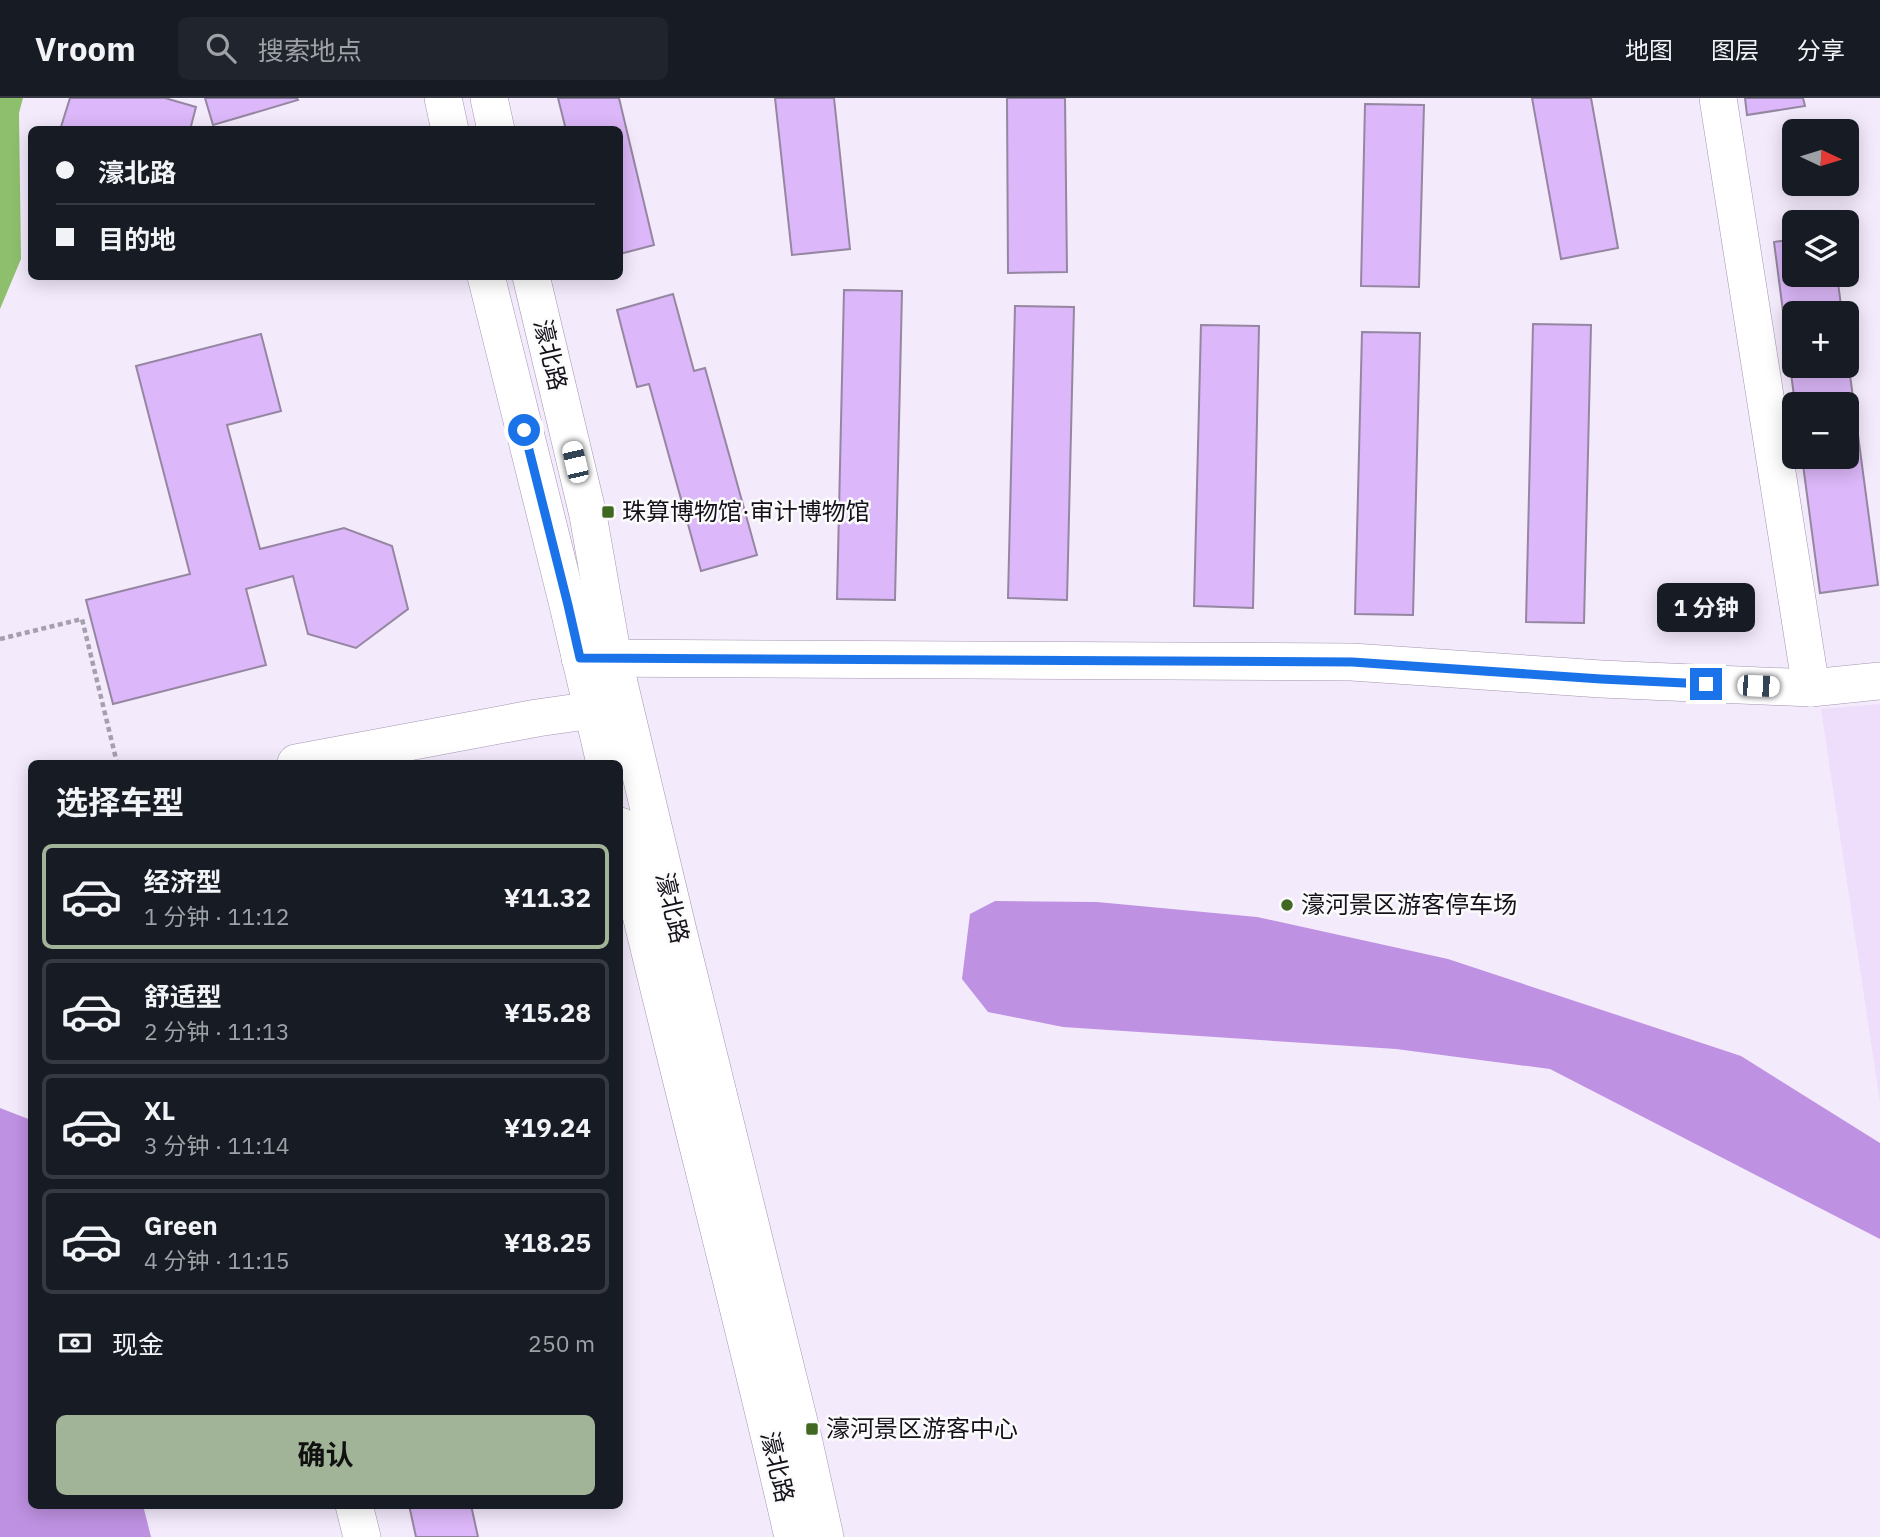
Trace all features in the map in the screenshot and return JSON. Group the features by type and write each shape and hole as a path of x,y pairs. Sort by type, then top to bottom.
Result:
{"street":[{"path":"443,98 449,126"},
{"path":"489,98 495,126"},
{"path":"1717,98 1811,688"},
{"name":"濠北路","path":"487,280 568,605 596,658 678,931 825,1537"},
{"name":"濠北路","path":"532,280 588,515 596,658 593,710 604,760"},
{"path":"596,658 1352,662 1601,679 1811,688 1880,681"},
{"path":"312,760 593,710"},
{"name":"濠北路","path":"623,854 632,939 772,1444 793,1537"},
{"path":"355,1509 362,1537"}],"path":[{"path":"0,639 82,619 116,760"}],"shaded area":[{"path":"1880,704 1880,1102 1821,709"},
{"path":"995,901 1097,902 1257,917 1448,959 1741,1056 1880,1143 1880,1239 1550,1069 1396,1049 1063,1027 988,1012 962,979 970,914"},
{"path":"0,1108 28,1119 28,1509 144,1509 151,1537 0,1537"}],"green space":[{"path":"0,98 23,98 19,113 21,259 0,309"}],"building":[{"path":"70,98 165,98 196,107 191,126 61,126"},
{"path":"205,98 297,98 298,100 213,125"},
{"path":"558,98 619,98 654,245 623,253 623,126 565,126"},
{"path":"775,98 834,98 850,249 792,255"},
{"path":"1007,98 1065,98 1067,272 1008,273"},
{"path":"1532,98 1591,98 1618,248 1561,259"},
{"path":"1745,98 1803,98 1805,106 1747,115"},
{"path":"1365,104 1424,105 1419,287 1361,286"},
{"path":"1782,241 1782,287 1839,287 1840,301 1782,301 1782,304 1774,242"},
{"path":"844,290 902,291 895,600 837,599"},
{"path":"673,294 694,371 705,368 757,555 701,571 649,384 637,387 617,310"},
{"path":"1015,306 1074,307 1067,600 1008,598"},
{"path":"1533,324 1591,325 1584,623 1526,622"},
{"path":"1201,325 1259,326 1253,608 1194,606"},
{"path":"1362,332 1420,333 1413,615 1355,614"},
{"path":"261,334 281,411 227,425 260,549 344,528 392,546 408,609 356,648 308,634 293,576 246,589 266,665 113,704 86,600 190,574 136,366"},
{"path":"1792,378 1850,378 1852,392 1793,392"},
{"path":"1859,442 1878,585 1820,593 1804,469 1859,469"},
{"path":"410,1509 472,1509 478,1537 416,1537"}],"place":[{"name":"珠算博物馆·审计博物馆","path":"608,512"},
{"name":"濠河景区游客停车场","path":"1287,905"},
{"name":"濠河景区游客中心","path":"812,1429"}],"route":[{"path":"524,430 580,658 1352,662 1706,684"}]}
